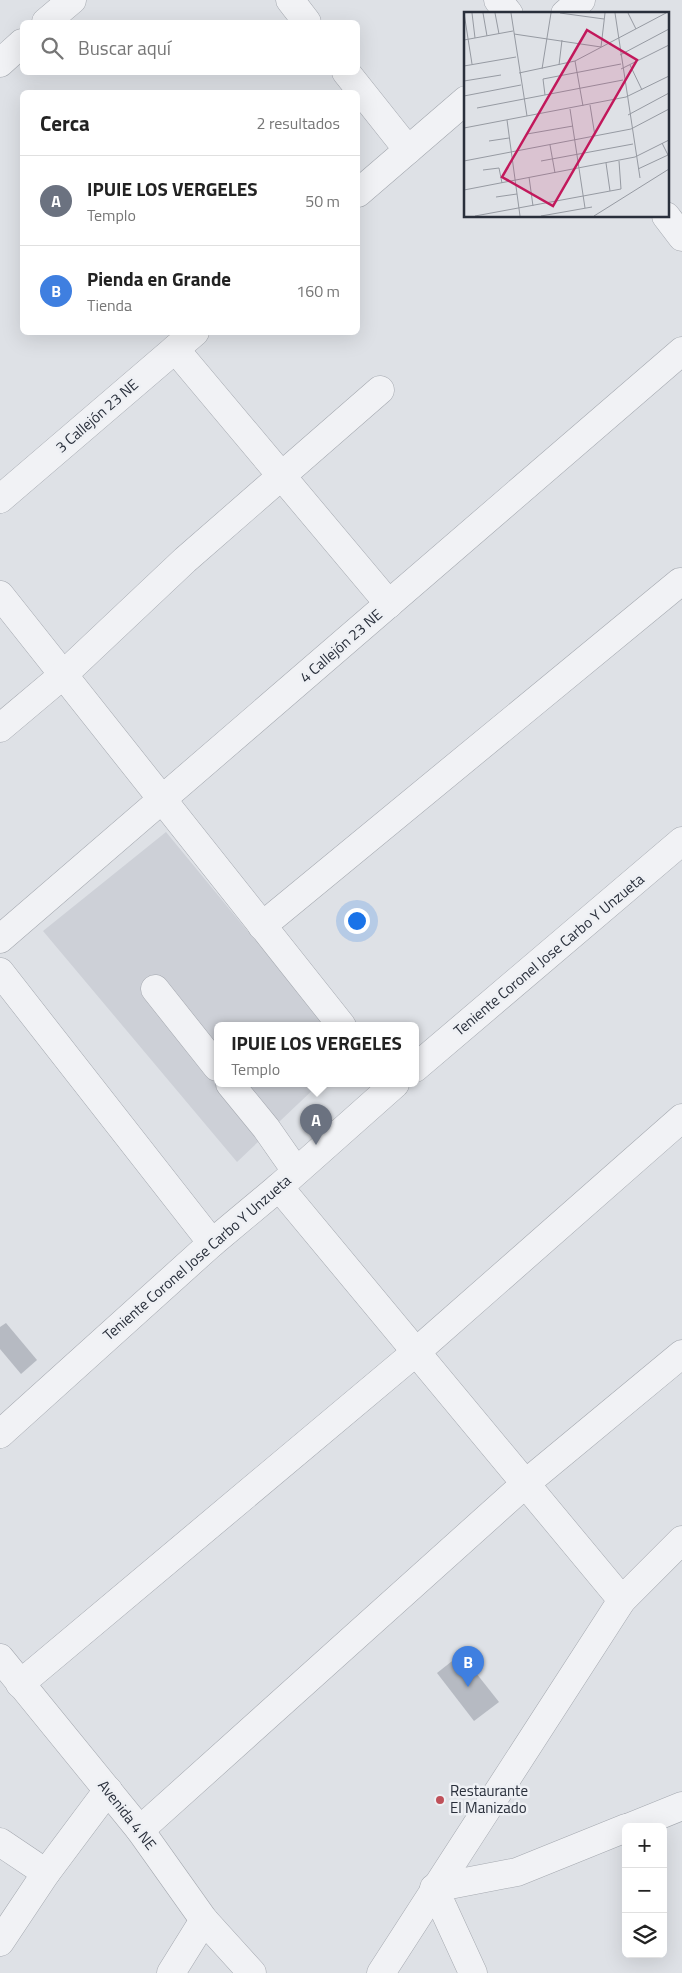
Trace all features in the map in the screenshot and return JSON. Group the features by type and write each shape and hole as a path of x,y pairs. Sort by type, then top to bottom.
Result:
{"street":[{"path":"48,20 72,0"},
{"path":"290,0 305,20"},
{"path":"498,0 507,12"},
{"path":"567,12 581,0"},
{"path":"0,63 20,45"},
{"path":"348,75 408,150"},
{"path":"360,191 464,102"},
{"path":"668,218 682,237"},
{"path":"185,341 282,476 389,604"},
{"name":"3 Callejón 23 NE","path":"0,500 185,341"},
{"name":"4 Callejón 23 NE","path":"0,939 682,352"},
{"path":"0,728 63,675 185,560 380,390"},
{"path":"262,926 680,582"},
{"path":"0,595 339,1022"},
{"name":"Teniente Coronel Jose Carbo Y Unzueta","path":"419,1065 682,841"},
{"path":"0,972 212,1243"},
{"path":"155,989 214,1063"},
{"path":"232,1087 266,1128 288,1179 416,1352 622,1600"},
{"name":"Teniente Coronel Jose Carbo Y Unzueta","path":"0,1434 212,1243 288,1179 389,1087"},
{"path":"20,1684 416,1352 682,1118"},
{"path":"140,1830 525,1484 682,1354"},
{"path":"381,1973 434,1888 622,1600 682,1540"},
{"name":"Avenida 4 NE","path":"0,1658 140,1830 204,1920 252,1973"},
{"path":"0,1942 46,1873 108,1790"},
{"path":"640,1823 682,1806"},
{"path":"434,1888 517,1872 622,1830"},
{"path":"0,1842 46,1873"},
{"path":"434,1888 473,1973"},
{"path":"171,1973 204,1920"}],"shaded area":[{"path":"166,832 323,1022 214,1022 214,1087 316,1087 237,1162 43,931"}],"building":[{"path":"6,1323 37,1360 21,1374 0,1349 0,1327"},
{"path":"461,1654 499,1702 474,1721 437,1673"}],"place":[{"name":"IPUIE LOS VERGELES","path":"316,1145"},
{"name":"Pienda en Grande","path":"468,1687"},
{"name":"Restaurante El Manizado","path":"440,1800"}]}
